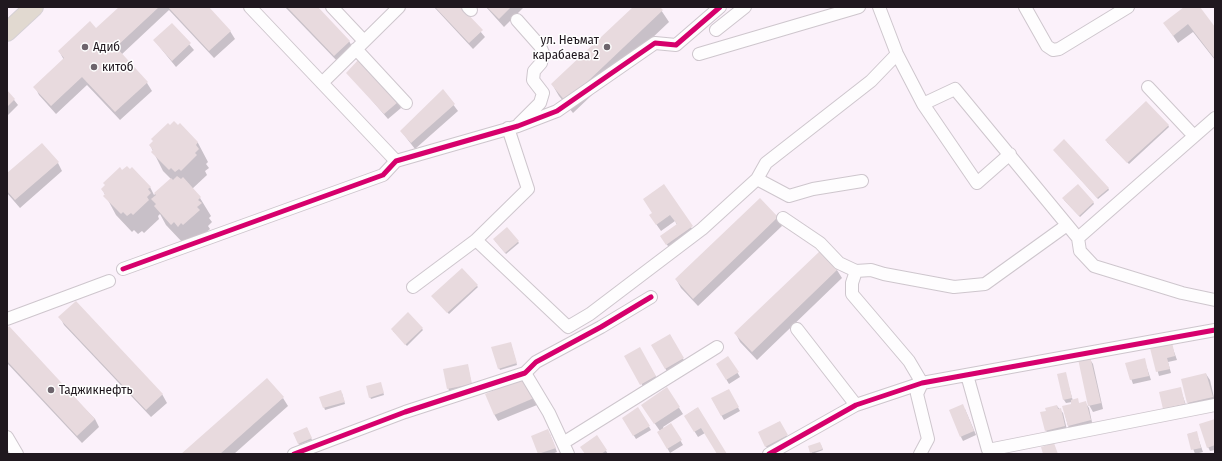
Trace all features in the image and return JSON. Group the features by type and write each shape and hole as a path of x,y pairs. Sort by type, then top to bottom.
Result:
{"highway":[{"path":"7,32 34,7"}],"street":[{"path":"250,7 396,161"},
{"path":"332,7 406,103"},
{"path":"322,83 399,7"},
{"path":"123,269 383,175 396,161 513,127 556,111 655,43 676,45 720,7"},
{"path":"716,30 745,7"},
{"path":"699,54 859,7"},
{"path":"879,7 897,54 923,104 977,183 1010,154"},
{"path":"1025,7 1047,46 1053,50 1059,48 1128,7"},
{"path":"513,127 540,103 543,93 533,80 534,71 541,63 542,53 540,46 517,20"},
{"path":"476,240 568,327 590,314 702,229 756,179 766,163 871,81 897,54"},
{"path":"1148,87 1194,136"},
{"path":"923,104 955,89 1078,238 1080,251 1094,266 1182,293 1215,300"},
{"path":"1078,238 1215,118"},
{"path":"413,287 476,240 528,189 513,127"},
{"path":"756,179 789,196 862,181"},
{"path":"783,218 820,243 839,263 856,271 871,270 884,274 954,287 985,284 1067,225"},
{"path":"856,271 852,283 852,294 909,361 922,383"},
{"path":"7,319 109,281"},
{"path":"294,454 405,412 525,373 536,362 601,327 651,297"},
{"path":"797,329 856,405"},
{"path":"769,454 856,405 922,383 1215,330"},
{"path":"563,442 717,347"},
{"path":"525,373 550,413 568,454"},
{"path":"967,375 988,450 1215,405"},
{"path":"920,454 928,439 917,394 922,383"},
{"path":"7,437 17,454"}],"building":[{"name":"китоб","path":"119,7 159,7 116,47 148,82 115,112 82,77 51,106 33,87 64,58 58,51 90,21 96,28"},
{"path":"168,7 209,7 231,31 209,51"},
{"path":"287,7 318,7 350,41 334,56"},
{"path":"435,7 461,7 483,30 469,43"},
{"path":"487,7 511,7 499,19"},
{"name":"ул. Неъмат карабаева 2","path":"633,7 660,7 663,10 566,102 551,84"},
{"path":"1184,7 1200,7 1215,27 1215,59 1188,24 1173,36 1163,23"},
{"path":"172,23 191,43 172,61 153,40"},
{"path":"359,59 398,102 384,114 346,73"},
{"path":"443,89 455,104 411,143 400,131"},
{"path":"7,90 15,99 7,107"},
{"path":"1146,101 1169,125 1127,163 1105,140"},
{"path":"174,121 178,125 180,123 198,142 196,145 199,149 195,153 197,155 181,171 179,169 175,172 171,168 169,170 151,152 153,150 149,145 153,141 151,139 168,123 170,125"},
{"path":"1064,139 1109,188 1097,198 1053,150"},
{"path":"42,143 59,162 15,200 7,191 7,173"},
{"path":"127,166 130,169 132,167 151,187 148,189 151,193 147,197 149,200 133,215 131,213 127,216 123,212 121,214 103,196 105,194 101,189 105,185 103,183 120,167 122,170"},
{"path":"177,176 181,179 183,177 201,197 198,200 202,203 197,207 200,210 183,225 181,223 178,227 174,222 171,225 154,206 156,204 151,199 156,195 154,193 171,178 173,180"},
{"path":"664,184 693,226 666,245 660,236 677,224 670,215 656,225 649,215 652,213 643,199"},
{"path":"1078,184 1094,202 1079,216 1062,198"},
{"path":"760,198 778,217 693,299 675,279"},
{"path":"507,227 519,241 505,253 493,239"},
{"path":"820,251 838,269 752,352 734,333"},
{"path":"462,268 478,285 447,313 431,296"},
{"path":"76,301 163,394 146,410 58,317"},
{"path":"408,312 423,328 405,345 391,329"},
{"name":"Таджикнефть","path":"9,326 95,419 77,436 7,361 7,329"},
{"path":"670,334 684,358 665,369 651,345"},
{"path":"511,342 517,363 498,369 491,347"},
{"path":"1172,342 1175,356 1167,358 1170,369 1156,372 1150,348"},
{"path":"640,347 656,376 640,385 624,356"},
{"path":"728,356 739,372 726,380 716,364"},
{"path":"1090,356 1101,403 1088,406 1078,359"},
{"path":"1145,358 1149,376 1130,380 1125,363"},
{"path":"468,364 472,384 447,389 443,369"},
{"path":"1066,372 1072,398 1063,400 1057,374"},
{"path":"1206,373 1213,397 1187,403 1181,379"},
{"path":"526,377 534,398 494,415 485,394"},
{"path":"267,378 284,397 220,454 181,454"},
{"path":"381,382 384,393 369,398 366,386"},
{"path":"667,387 680,407 654,424 641,405"},
{"path":"1181,387 1185,404 1163,409 1159,392"},
{"path":"729,389 739,407 721,416 711,398"},
{"path":"341,390 345,402 323,408 319,397"},
{"path":"1078,398 1079,403 1086,401 1091,420 1068,426 1062,406 1071,404 1071,400"},
{"path":"963,404 974,431 960,437 949,410"},
{"path":"1057,405 1058,409 1061,408 1065,426 1045,431 1040,412 1046,411 1045,408"},
{"path":"638,407 650,426 633,436 622,418"},
{"path":"698,407 727,454 717,454 701,428 694,432 684,416"},
{"path":"1215,419 1215,445 1207,448 1199,424"},
{"path":"780,421 788,435 765,447 758,432"},
{"path":"671,423 682,440 667,449 657,432"},
{"path":"307,427 312,438 298,444 293,433"},
{"path":"548,429 556,448 538,454 531,436"},
{"path":"1197,431 1201,448 1191,450 1187,434"},
{"path":"597,435 607,450 601,454 585,454 580,447"},
{"path":"820,442 823,449 810,453 808,446"},
{"path":"1054,443 1058,454 1043,454 1041,447"}],"cycle path":[{"path":"123,269 383,175 396,161 518,126 557,111 655,43 676,45 720,7"},
{"path":"294,454 405,412 525,373 536,362 601,327 651,297"},
{"path":"769,454 856,405 922,383 1215,330"}],"place":[{"name":"Адиб","path":"85,47"},
{"name":"ул. Неъмат карабаева 2","path":"607,47"},
{"name":"китоб","path":"94,67"},
{"name":"Таджикнефть","path":"51,390"}]}
